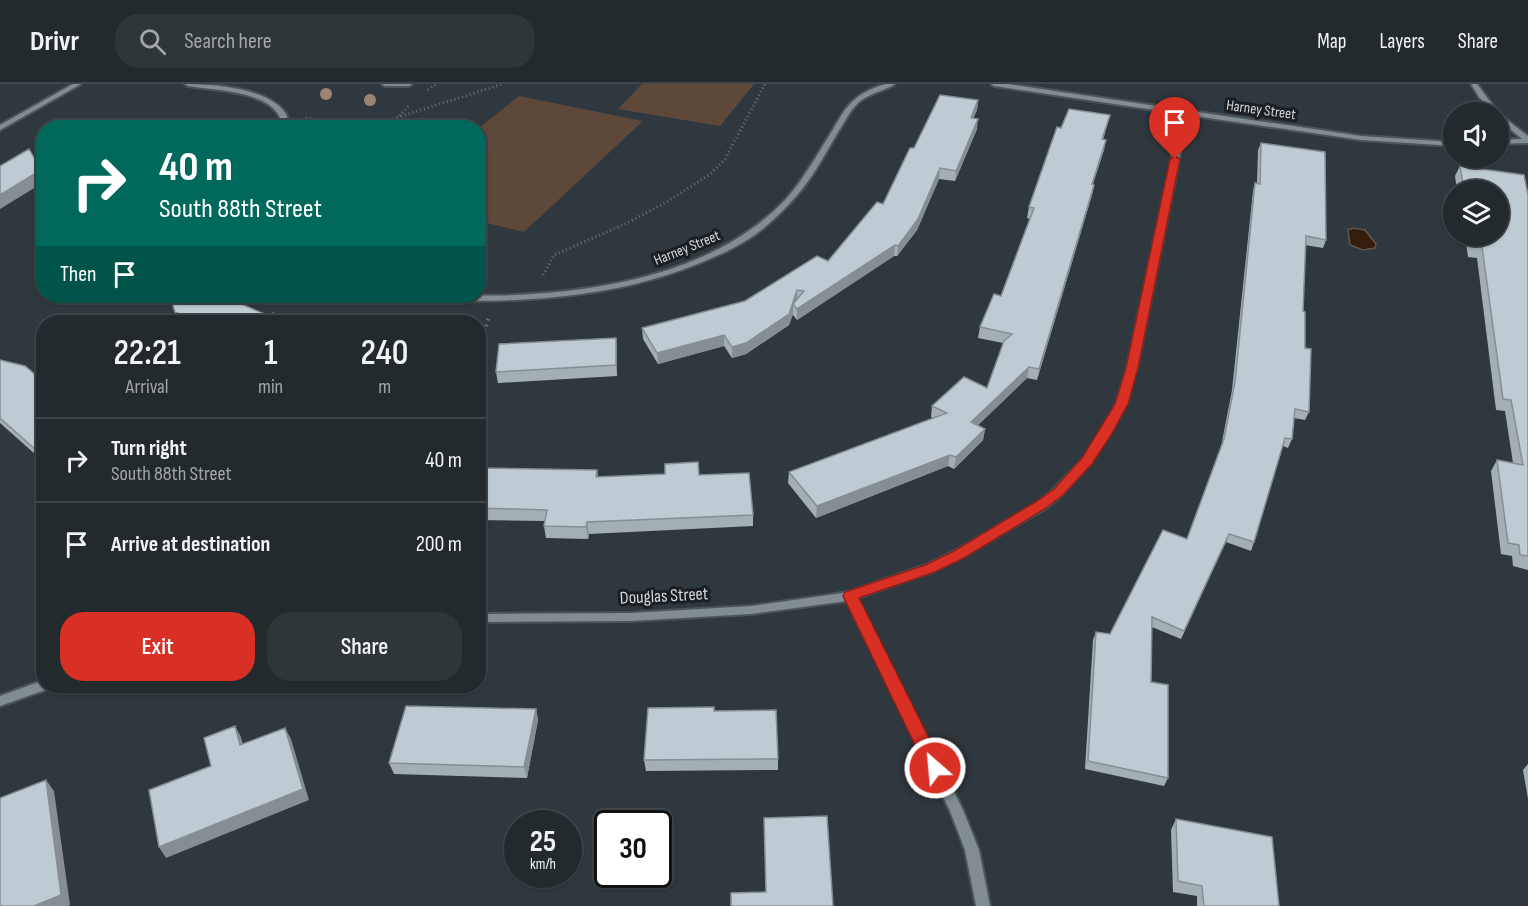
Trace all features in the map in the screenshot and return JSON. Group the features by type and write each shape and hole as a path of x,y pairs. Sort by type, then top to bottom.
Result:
{"street":[{"path":"0,128 78,84"},
{"path":"188,84 268,100 283,112 287,120"},
{"path":"385,84 409,84"},
{"name":"Harney Street","path":"486,297 566,294 633,282 697,261 726,248 774,216 798,188 857,100 873,90 892,84"},
{"name":"Harney Street","path":"994,84 1361,138 1443,143"},
{"path":"1474,84 1486,102"},
{"name":"Douglas Street","path":"486,618 631,617 751,610 850,596 930,568 959,554 1042,505 1058,492 1087,461 1121,404 1132,368 1185,113"},
{"path":"1509,124 1528,141"},
{"path":"1509,142 1528,141"},
{"path":"850,596 956,810 972,850 983,906"},
{"path":"0,701 36,688"}],"path":[{"path":"389,120 503,84"},
{"path":"538,278 543,275 554,255 625,224 663,204 709,175 725,159 765,84"},
{"path":"304,118 320,120"},
{"path":"486,327 491,309"}],"shaded area":[{"path":"642,84 754,84 720,126 618,109"},
{"path":"519,96 643,121 524,232 486,223 486,122"},
{"path":"1353,228 1365,230 1376,244 1375,248 1363,250 1350,245 1348,230"}],"building":[{"path":"940,95 978,100 971,118 978,119 956,171 940,168 918,219 898,246 895,245 797,309 793,304 804,291 797,290 789,314 746,343 732,347 724,335 657,353 642,328 745,301 817,256 828,261 877,202 883,204 910,148 914,148"},
{"path":"1069,109 1110,115 1102,139 1106,140 1092,184 1094,185 1039,369 1029,367 971,422 985,429 956,457 950,455 817,506 789,472 947,413 932,406 964,377 987,388 1004,341 1012,334 980,327 994,294 1001,296 1034,208 1029,207 1057,127 1061,128"},
{"path":"1261,143 1325,152 1326,240 1306,236 1303,311 1305,312 1305,348 1311,349 1309,412 1295,409 1292,439 1285,438 1254,542 1229,534 1184,631 1152,617 1151,682 1168,685 1168,778 1088,761 1096,632 1110,634 1163,530 1187,539 1224,439 1235,382 1255,183 1260,184"},
{"path":"29,149 36,161 36,173 0,195 0,166"},
{"path":"1460,168 1524,175 1528,195 1528,556 1520,555 1519,545 1508,543 1497,460 1523,465 1511,400 1503,399 1482,247 1473,246 1509,246 1509,180 1462,180"},
{"path":"172,303 239,303 267,315 182,315 175,312"},
{"path":"616,338 616,365 496,372 499,344"},
{"path":"0,360 25,366 36,375 36,450 0,418"},
{"path":"698,462 699,475 749,473 753,515 587,522 586,527 544,526 547,510 486,508 486,468 597,470 596,477 665,474 665,464"},
{"path":"406,706 536,709 524,767 389,763"},
{"path":"714,707 714,711 776,710 778,759 644,760 648,708"},
{"path":"235,726 240,745 285,728 303,789 159,847 149,790 211,766 204,738"},
{"path":"46,780 61,895 34,906 0,906 0,798"},
{"path":"827,816 833,906 731,906 731,893 766,892 764,818"},
{"path":"1176,819 1272,837 1279,906 1204,906 1202,886 1178,881"}],"route":[{"path":"935,768 850,596 930,568 959,554 1042,505 1058,492 1087,461 1121,404 1132,368 1175,159"}]}
